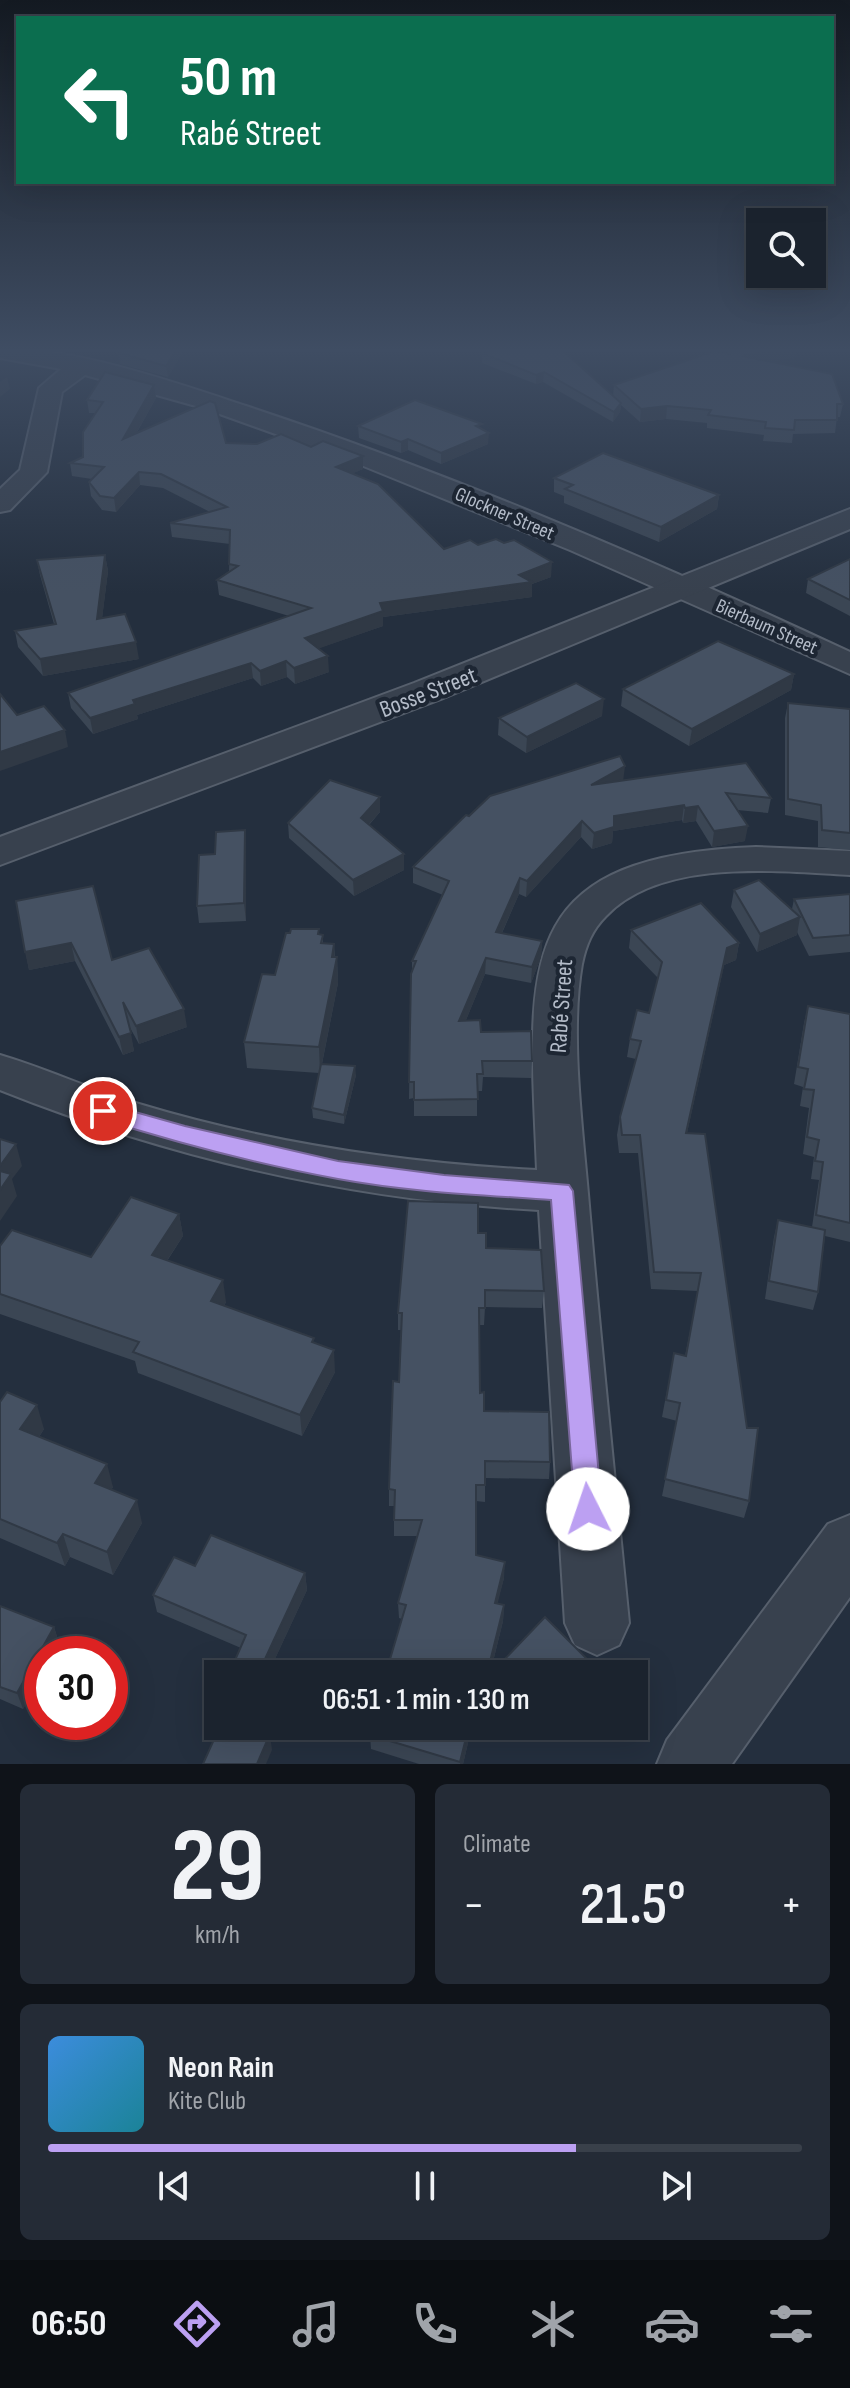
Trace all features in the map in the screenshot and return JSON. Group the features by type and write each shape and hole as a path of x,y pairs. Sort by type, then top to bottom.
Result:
{"street":[{"path":"0,504 33,472 41,430"},
{"name":"Glockner Street","path":"296,430 488,505 684,589"},
{"name":"Bosse Street","path":"0,852 386,709 684,589 850,518"},
{"name":"Bierbaum Street","path":"684,589 850,664"},
{"name":"Rabé Street","path":"597,1623 561,1191 557,1039 559,983 566,941 601,897 635,879 680,867 763,858 850,863"},
{"path":"0,1072 89,1107 185,1135 338,1170 486,1188 561,1191"},
{"path":"691,1764 850,1545"}],"building":[{"path":"128,430 123,439 143,430 223,430 226,443 257,444 281,434 311,447 323,441 363,456 336,467 378,484 444,549 470,540 478,545 496,539 504,543 514,540 552,562 519,575 532,582 380,603 383,611 305,638 328,656 294,668 286,661 260,671 251,663 133,700 135,704 90,718 68,693 311,608 217,580 238,566 229,564 230,530 170,523 227,507 161,474 139,472 114,498 100,496 89,482 104,467 70,463 83,457 83,432"},
{"path":"370,430 484,430 489,433 441,453 408,439 401,442"},
{"path":"603,453 719,495 661,527 565,489 573,485 554,478"},
{"path":"105,555 97,619 125,614 136,642 40,659 15,631 56,624 37,560"},
{"path":"850,559 850,600 808,579"},
{"path":"718,641 794,674 692,729 623,689"},
{"path":"576,683 604,699 527,737 499,718"},
{"path":"0,694 17,715 44,706 65,730 0,752"},
{"path":"788,703 850,709 850,833 822,830 821,805 788,799"},
{"path":"620,756 625,766 591,785 746,763 771,798 726,793 748,826 714,831 698,806 685,808 684,805 614,816 614,827 594,833 582,821 527,881 520,878 496,932 542,941 532,967 486,958 459,1021 480,1020 481,1032 531,1031 532,1061 482,1061 483,1074 477,1074 478,1099 414,1100 414,1082 409,1082 411,974 416,961 412,961 449,881 413,867 490,796"},
{"path":"330,780 380,797 361,818 404,854 353,880 288,823"},
{"path":"245,830 244,903 197,906 199,855 215,854 216,832"},
{"path":"759,880 800,917 760,934 734,890"},
{"path":"93,886 112,960 149,948 184,1009 136,1026 123,1002 131,1033 119,1037 71,943 25,952 16,901"},
{"path":"850,894 850,935 813,938 794,899"},
{"path":"701,903 739,943 727,948 686,1133 705,1134 747,1428 758,1428 749,1501 665,1479 680,1403 666,1400 674,1353 686,1356 701,1273 654,1272 640,1135 622,1135 620,1117 641,1041 630,1039 637,1010 649,1013 662,962 631,930"},
{"path":"291,929 319,929 318,934 323,935 321,943 334,944 332,957 337,957 319,1047 244,1042 262,974 275,975 286,933 290,933"},
{"path":"808,1006 850,1014 850,1223 816,1215 823,1162 815,1161 819,1140 807,1137 814,1090 804,1089 808,1069 798,1067"},
{"path":"321,1064 355,1066 344,1115 312,1108"},
{"path":"0,1139 16,1144 0,1166"},
{"path":"0,1171 11,1174 0,1190"},
{"path":"131,1197 179,1214 152,1255 223,1280 211,1301 314,1338 312,1342 334,1350 300,1415 133,1352 139,1342 0,1294 0,1246 12,1230 91,1257"},
{"path":"408,1201 478,1203 478,1233 486,1233 486,1248 541,1250 544,1291 485,1290 485,1308 479,1308 480,1393 484,1392 484,1411 549,1412 550,1462 485,1461 485,1485 476,1485 476,1555 505,1562 495,1603 504,1605 490,1660 390,1660 406,1605 398,1603 422,1520 394,1520 395,1490 389,1489 393,1381 399,1382 402,1313 398,1313"},
{"path":"778,1220 825,1230 818,1292 769,1281"},
{"path":"7,1392 37,1405 20,1429 107,1464 95,1483 137,1500 107,1552 63,1534 57,1543 0,1519 0,1402"},
{"path":"211,1535 305,1573 265,1659 267,1660 235,1660 246,1635 153,1595 174,1557 195,1566"},
{"path":"0,1606 54,1627 49,1636 24,1636 24,1681 17,1693 0,1687"},
{"path":"545,1617 588,1660 504,1660"},
{"path":"214,1740 267,1740 257,1764 203,1764"},
{"path":"387,1740 466,1740 460,1762"}],"route":[{"path":"103,1111 185,1135 338,1170 444,1184 561,1191 588,1509"}]}
